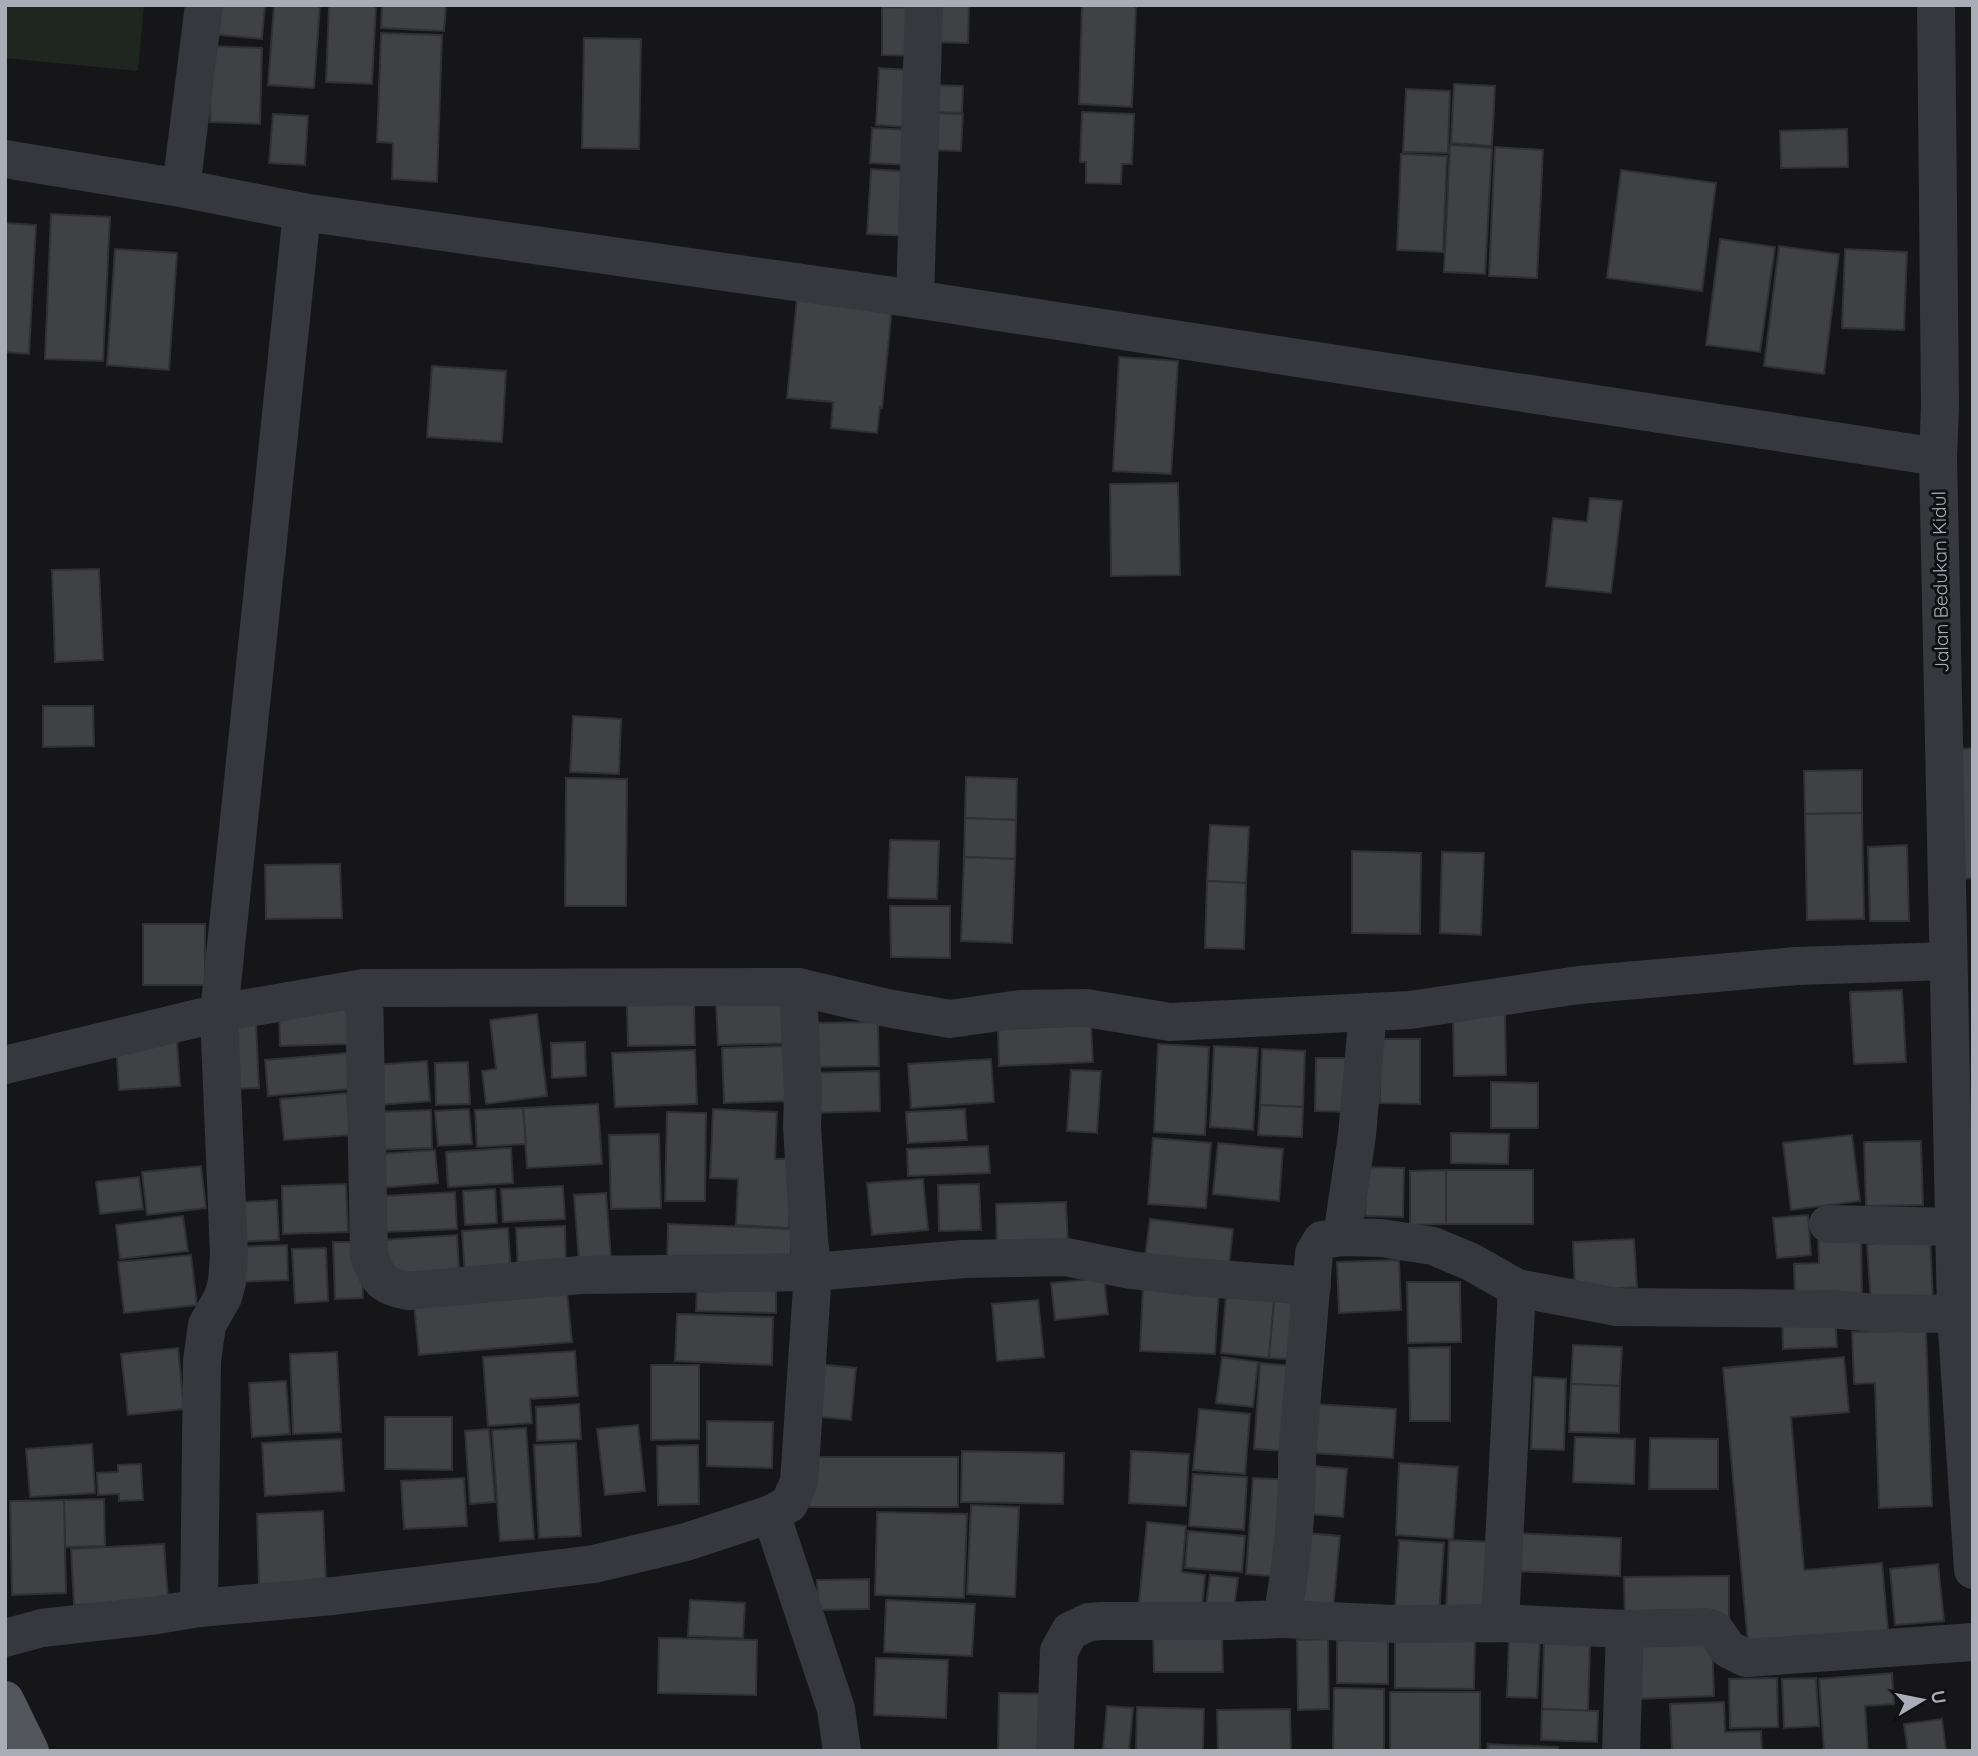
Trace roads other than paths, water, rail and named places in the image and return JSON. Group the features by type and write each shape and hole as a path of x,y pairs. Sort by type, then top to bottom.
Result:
{"main road":[{"path":"5,1700 30,1751"}],"street":[{"path":"181,188 204,5"},
{"path":"915,299 924,5"},
{"name":"Jalan Bedukan Kidul","path":"1936,5 1940,406 1938,457 1948,961 1963,1150 1954,1227 1956,1314 1973,1570"},
{"path":"5,159 181,188 302,212 915,299 1938,457"},
{"path":"199,1608 202,1361 208,1325 223,1297 227,1283 229,1255 219,1013 302,212"},
{"path":"5,1065 219,1013 364,988 798,987 887,1008 950,1019 1020,1009 1086,1008 1170,1022 1410,1010 1592,984 1797,966 1948,961"},
{"path":"5,1638 42,1629 199,1608 333,1596 594,1564 686,1542 771,1514 789,1504 799,1482 813,1272 802,1127 798,987"},
{"path":"364,988 369,1255 377,1274 389,1287 408,1291 580,1275 813,1272 964,1259 1066,1257 1131,1270 1312,1286"},
{"path":"1342,1237 1357,1135 1368,1012"},
{"path":"1828,1224 1954,1227"},
{"path":"1282,1619 1298,1483 1297,1457 1314,1253 1322,1240 1342,1237 1381,1238 1433,1246 1471,1262 1517,1288 1617,1307 1789,1308 1956,1314"},
{"path":"1500,1623 1517,1288"},
{"path":"771,1514 836,1709 842,1751"},
{"path":"1055,1751 1059,1651 1070,1630 1089,1622 1282,1619 1396,1624 1500,1623 1625,1629 1706,1627 1715,1630 1728,1648 1746,1658 1973,1642"},
{"path":"1621,1751 1625,1629"}]}
